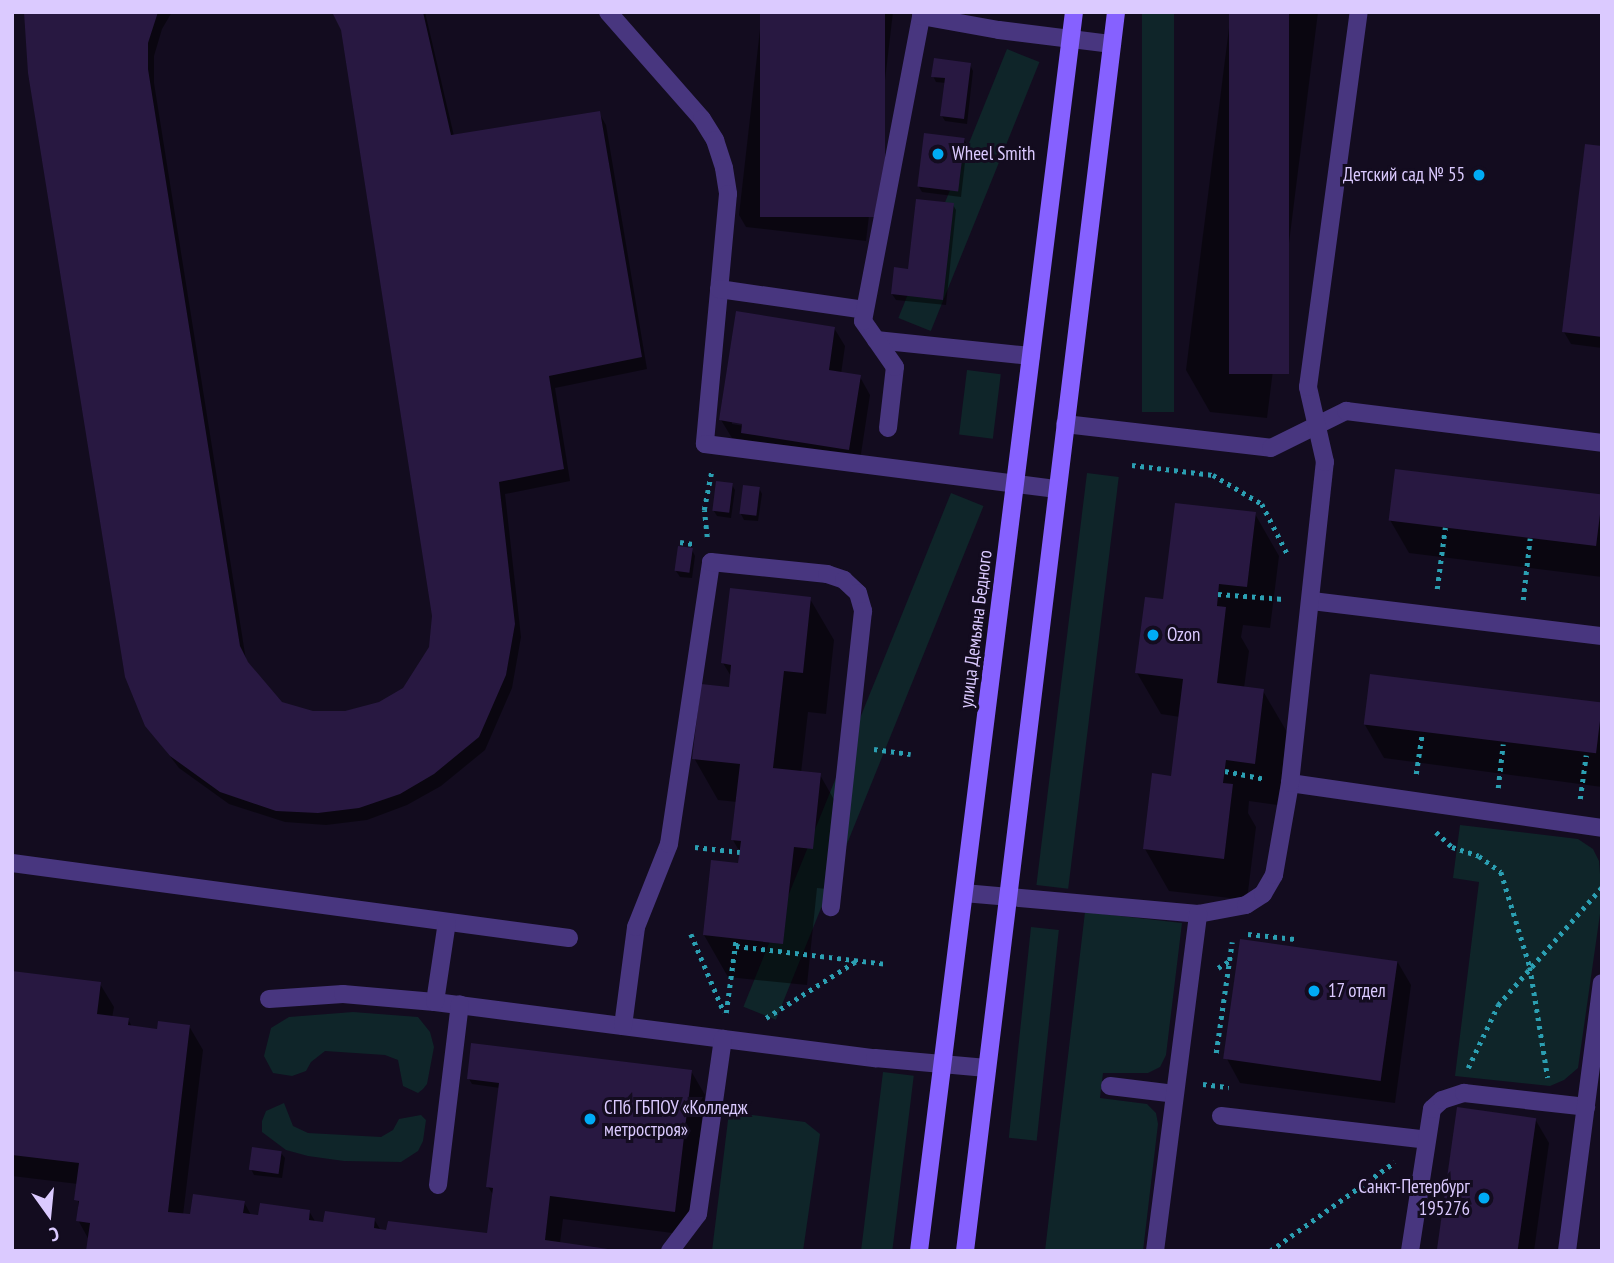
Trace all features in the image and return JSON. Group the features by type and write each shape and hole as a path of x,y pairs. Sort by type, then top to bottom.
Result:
{"street":[{"name":"улица Демьяна Бедного","path":"919,1251 1074,12"},
{"path":"965,1251 1116,12"}],"lane":[{"path":"608,12 702,119 715,141 727,194 705,444 1057,489"},
{"path":"964,893 1198,914 1246,905 1263,894 1273,875 1290,783 1312,601 1325,462 1308,387 1359,12"},
{"path":"888,428 895,367 863,321 921,16 1112,44"},
{"path":"719,289 864,310"},
{"path":"876,340 1031,356"},
{"path":"1065,424 1270,448 1346,411 1602,443"},
{"path":"623,1026 636,928 669,844 711,562 827,574 844,580 858,593 863,611 831,907"},
{"path":"1312,601 1602,636"},
{"path":"1290,783 1602,828"},
{"path":"12,863 569,938"},
{"path":"1155,1251 1198,914"},
{"path":"435,1002 447,922"},
{"path":"1567,1251 1586,1107 1597,1052 1602,983"},
{"path":"269,999 343,994 460,1004 727,1039 987,1068"},
{"path":"438,1185 460,1004"},
{"path":"670,1251 698,1214 727,1039"},
{"path":"1110,1086 1175,1094"},
{"path":"1410,1251 1432,1109 1442,1100 1464,1093 1586,1107"},
{"path":"1221,1116 1427,1140"}],"path":[{"path":"711,562 704,510 716,445"},
{"path":"1132,465 1213,475 1262,505 1312,601"},
{"path":"1434,616 1445,528"},
{"path":"1519,626 1531,538"},
{"path":"1219,594 1312,601"},
{"path":"1413,802 1422,734"},
{"path":"1494,813 1503,744"},
{"path":"849,746 911,754"},
{"path":"1576,824 1586,755"},
{"path":"1225,771 1290,783"},
{"path":"1433,804 1436,832 1452,847 1479,856 1501,872 1530,967 1551,1103"},
{"path":"669,844 740,852"},
{"path":"1464,1093 1468,1066 1498,1005 1602,887"},
{"path":"1240,933 1295,939"},
{"path":"691,934 726,1016 736,939"},
{"path":"1216,1053 1232,942"},
{"path":"736,946 886,964"},
{"path":"727,1039 857,961"},
{"path":"1270,1251 1427,1140"}],"green space":[{"path":"1142,12 1174,12 1174,412 1142,412"},
{"path":"1007,49 1039,62 931,331 898,318"},
{"path":"967,370 1001,374 993,439 959,435"},
{"path":"1087,473 1119,477 1068,889 1036,885"},
{"path":"951,493 983,506 776,1020 743,1007"},
{"path":"1460,825 1578,839 1593,849 1599,861 1602,900 1578,1068 1564,1080 1550,1086 1455,1076 1479,882 1453,878"},
{"path":"1085,912 1182,923 1166,1055 1160,1067 1148,1073 1103,1073 1100,1098 1147,1104 1156,1113 1158,1124 1143,1251 1045,1251"},
{"path":"1031,927 1059,930 1037,1141 1009,1138"},
{"path":"353,1012 418,1017 430,1032 434,1047 427,1084 423,1089 418,1093 403,1086 398,1060 385,1055 325,1051 311,1062 306,1071 292,1076 273,1073 264,1056 271,1028 289,1017"},
{"path":"883,1072 914,1076 892,1251 861,1251"},
{"path":"284,1103 293,1126 308,1133 381,1137 393,1130 399,1119 421,1115 426,1120 423,1141 418,1151 401,1162 344,1161 286,1150 262,1132 266,1111"},
{"path":"729,1112 805,1122 820,1134 803,1251 712,1251"}],"building":[{"path":"24,12 158,12 148,43 148,69 240,646 248,662 282,702 313,711 345,711 379,702 403,688 429,647 432,616 341,30 332,12 423,12 451,135 600,111 642,357 549,376 564,469 499,482 515,624 506,675 479,737 434,774 400,794 359,808 318,813 276,811 220,792 170,756 145,726 125,677 28,73"},
{"path":"760,12 885,12 885,217 760,217"},
{"path":"1229,12 1289,12 1289,374 1229,374"},
{"path":"934,58 971,63 964,119 940,116 945,78 931,77"},
{"path":"924,133 965,138 958,192 917,187"},
{"path":"1585,144 1602,146 1602,337 1562,332"},
{"path":"916,199 954,203 943,300 891,294 894,267 908,269"},
{"path":"736,311 835,327 829,370 861,375 849,450 741,433 742,424 719,420"},
{"path":"1395,469 1602,494 1596,546 1389,521"},
{"path":"716,481 733,483 729,513 712,511"},
{"path":"743,485 760,487 756,516 739,514"},
{"path":"1175,503 1256,512 1247,587 1219,584 1217,606 1226,607 1217,683 1264,689 1255,764 1226,760 1223,783 1233,784 1224,859 1143,849 1152,773 1171,776 1183,679 1135,673 1145,597 1163,599"},
{"path":"678,546 693,548 689,573 675,571"},
{"path":"730,588 811,597 803,673 784,671 773,768 821,773 813,849 794,847 783,944 703,935 711,860 738,863 741,841 731,840 740,764 692,759 701,684 729,687 731,665 721,663"},
{"path":"1370,674 1602,702 1596,753 1364,725"},
{"name":"17 отдел","path":"1240,939 1397,961 1381,1081 1223,1059"},
{"name":"СПб ГБПОУ «Колледж метростроя»","path":"12,971 101,982 97,1014 129,1018 128,1025 157,1029 158,1021 190,1025 168,1212 190,1214 193,1194 245,1201 243,1213 258,1215 260,1203 310,1210 309,1220 323,1222 325,1211 375,1218 374,1228 386,1230 388,1221 487,1233 493,1188 486,1187 499,1083 467,1079 471,1043 692,1070 675,1212 550,1196 545,1240 622,1251 86,1251 90,1223 76,1221 79,1201 74,1200 79,1163 12,1155"},
{"path":"1457,1107 1536,1118 1518,1251 1437,1251"},
{"path":"252,1147 282,1151 279,1174 249,1170"}],"place":[{"name":"Wheel Smith","path":"938,154"},
{"name":"Детский сад № 55","path":"1479,175"},
{"name":"Ozon","path":"1153,635"},
{"name":"17 отдел","path":"1314,991"},
{"name":"СПб ГБПОУ «Колледж метростроя»","path":"590,1119"},
{"name":"Санкт-Петербург 195276","path":"1484,1198"}]}
